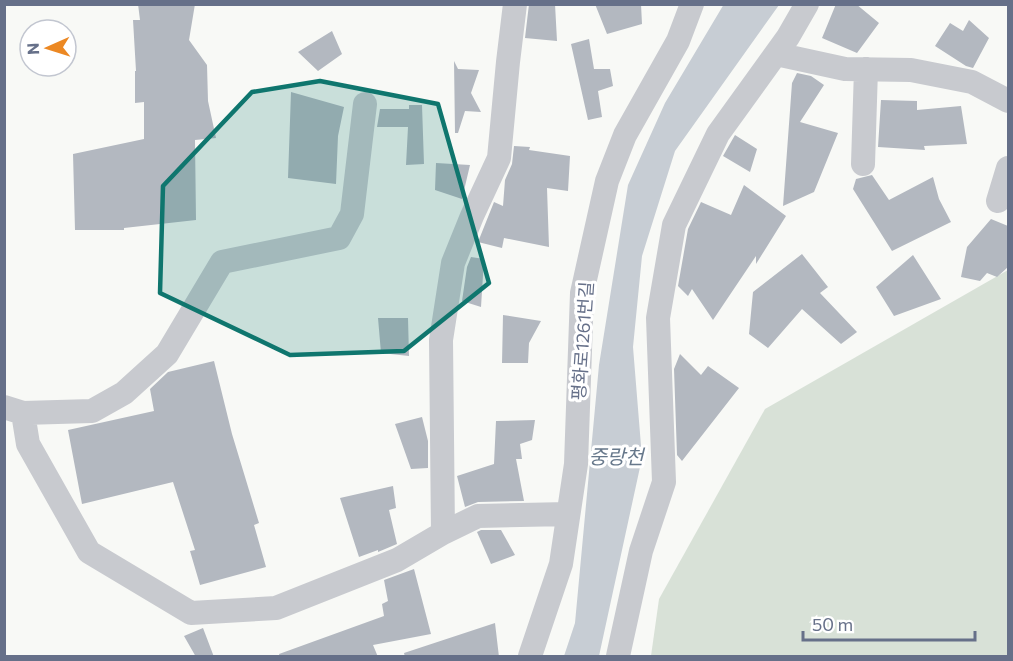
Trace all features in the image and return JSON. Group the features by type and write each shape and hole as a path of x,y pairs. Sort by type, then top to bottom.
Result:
{"street":[{"path":"443,533 441,340 453,263 499,158 515,4"},
{"name":"평화로1261번길","path":"530,657 561,564 576,464 582,293 608,182 625,135 678,41 692,4"},
{"path":"618,657 641,551 664,482 658,318 674,225 718,134 776,54 807,4"},
{"path":"776,54 845,69 911,70 972,82 1008,101"},
{"path":"863,164 866,69"},
{"path":"365,104 352,214 339,238 222,262 167,354 124,393 92,411 14,410 28,444 89,552 191,613 276,608 397,560 478,516 568,514"},
{"path":"998,201 1008,168"}],"highlighted area":[{"path":"320,81 438,104 489,283 404,351 290,355 160,293 163,186 252,92"}],"shaded area":[{"path":"1008,270 1008,656 651,656 659,599 765,409"}],"water":[{"name":"중랑천","path":"724,4 779,5 675,151 642,256 633,347 642,458 599,656 564,656 575,623 599,365 628,185 665,103"}],"building":[{"path":"138,4 195,4 189,40 207,65 208,101 216,138 195,140 196,220 124,228 124,230 75,230 73,154 144,139 144,102 135,103 133,20 140,20"},
{"path":"529,4 555,4 557,41 525,38"},
{"path":"595,4 641,4 642,24 607,34"},
{"path":"836,4 856,4 879,23 857,53 822,38"},
{"path":"969,20 989,38 973,68 935,46 950,23 963,31"},
{"path":"332,31 342,54 318,71 298,52"},
{"path":"589,39 594,69 610,69 613,86 598,91 602,117 588,120 571,44"},
{"path":"454,61 458,69 479,70 471,93 481,112 465,111 458,133 455,133"},
{"path":"797,73 811,76 824,85 800,122 838,133 814,192 783,206 792,83"},
{"path":"291,92 344,107 338,136 336,184 288,178"},
{"path":"881,100 917,101 917,110 961,106 967,144 924,146 925,150 878,147"},
{"path":"409,105 422,105 424,164 406,165 408,127 377,127 380,109 409,109"},
{"path":"735,135 757,149 750,172 723,156"},
{"path":"514,146 530,147 529,150 570,156 568,191 547,188 549,247 504,238 502,248 478,242 494,202 503,206 505,180 512,164"},
{"path":"436,163 470,165 462,199 435,190"},
{"path":"872,175 889,200 933,177 939,199 951,222 892,251 853,189 856,179"},
{"path":"744,185 786,216 756,264 756,256 713,320 692,289 688,296 678,286 688,229 701,202 731,215"},
{"path":"991,219 1008,226 1008,267 997,277 987,273 980,281 961,277 967,247"},
{"path":"802,254 828,287 820,293 857,332 841,344 802,309 768,348 749,334 753,292"},
{"path":"913,255 941,299 894,316 876,287"},
{"path":"471,257 484,259 481,307 462,301 467,267"},
{"path":"503,315 541,321 529,343 528,363 502,363"},
{"path":"378,318 408,318 409,356 381,353"},
{"path":"680,354 701,375 708,366 739,388 682,461 677,455 674,369"},
{"path":"214,361 232,434 259,523 254,525 266,567 200,585 190,551 195,550 173,482 82,504 68,430 154,411 150,389 168,372"},
{"path":"422,417 428,441 428,468 411,469 395,424"},
{"path":"535,420 532,440 520,444 522,459 516,459 524,501 478,502 465,507 457,476 494,464 496,421"},
{"path":"393,486 396,508 389,510 397,544 359,557 340,498"},
{"path":"501,530 515,555 491,564 477,532"},
{"path":"414,569 431,634 373,645 378,657 280,657 279,654 384,616 382,604 388,601 384,580"},
{"path":"495,623 499,657 405,657 404,653"},
{"path":"203,628 214,657 196,657 184,636"}]}
